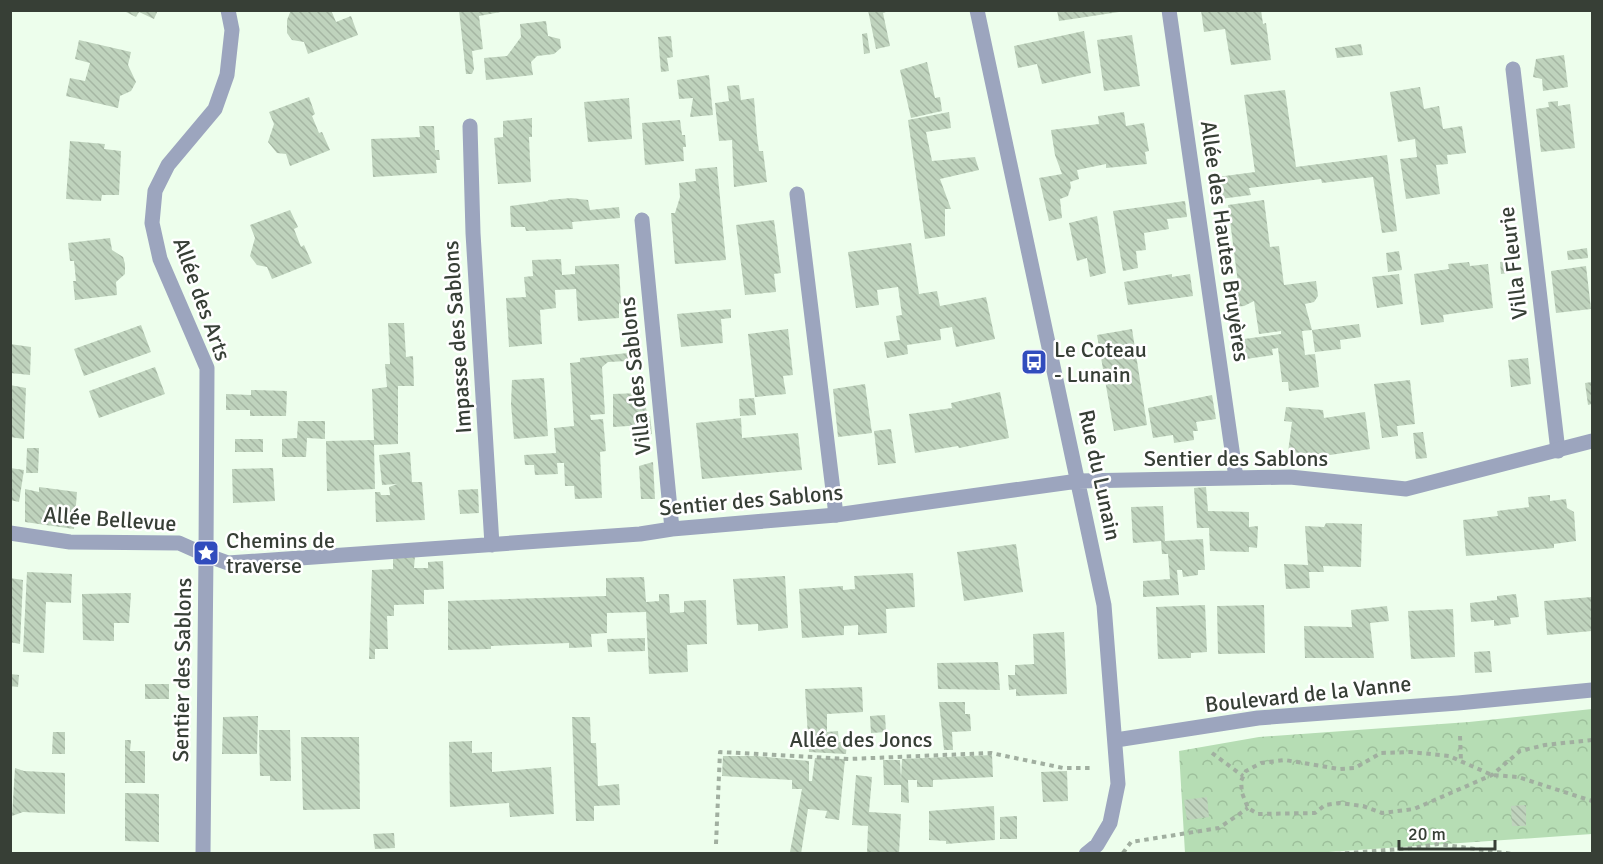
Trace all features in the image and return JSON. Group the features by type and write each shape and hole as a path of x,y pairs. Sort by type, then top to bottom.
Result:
{"street":[{"name":"Allée des Arts","path":"206,555 207,368 160,259 152,223 155,191 168,165 215,109 227,75 232,30 228,10"},
{"name":"Rue du Lunain","path":"978,10 1104,605 1116,740"},
{"name":"Allée des Hautes Bruyères","path":"1169,10 1236,478"},
{"name":"Villa Fleurie","path":"1513,69 1558,451"},
{"name":"Impasse des Sablons","path":"470,126 473,233 492,545"},
{"path":"797,194 836,515"},
{"name":"Villa des Sablons","path":"642,220 672,528"},
{"name":"Sentier des Sablons","path":"202,854 206,555 228,563 640,534 672,528 836,515 1078,481 1290,477 1406,489 1593,441"},
{"name":"Allée Bellevue","path":"10,533 70,542 179,543 206,555"},
{"name":"Boulevard de la Vanne","path":"1116,740 1258,718 1593,690"},
{"path":"1086,854 1097,845 1110,823 1118,784 1116,740"}],"path":[{"path":"1460,736 1461,761"},
{"path":"1593,740 1545,745 1520,752 1492,775 1414,809 1382,813 1363,806 1340,803 1325,805 1315,813 1258,814 1248,808 1242,793 1243,776 1252,766 1285,760 1339,769 1355,768 1381,753 1411,752 1449,756 1492,775 1518,777 1593,801"},
{"name":"Allée des Joncs","path":"716,844 720,752 849,759 991,753 1063,768 1091,768"},
{"path":"1212,753 1243,776"},
{"path":"1125,850 1131,842 1219,828 1248,808"},
{"path":"1336,854 1438,844 1513,854"}],"green space":[{"path":"1592,709 1592,834 1314,853 1185,853 1179,751 1259,737 1469,722"}],"building":[{"path":"122,10 158,10 154,19 139,12 136,17"},
{"path":"291,10 331,10 336,22 351,16 358,35 308,54 304,42 292,40 287,33 287,20"},
{"path":"459,10 511,10 479,16 483,49 472,51 474,69 472,74 466,74"},
{"path":"868,10 891,10 883,13 890,46 876,49"},
{"path":"1057,10 1119,10 1119,12 1059,21"},
{"path":"1201,10 1261,10 1263,24 1266,23 1271,60 1231,65 1225,29 1204,32"},
{"path":"546,21 548,36 560,39 561,48 554,54 537,56 531,62 533,75 486,80 484,58 507,56 521,37 520,24"},
{"path":"1084,31 1091,73 1042,84 1037,64 1018,68 1014,46"},
{"path":"867,33 870,53 864,54 862,34"},
{"path":"1132,35 1140,86 1104,91 1097,40"},
{"path":"671,36 673,57 667,58 669,71 661,72 658,37"},
{"path":"79,40 131,52 128,65 136,82 131,91 120,96 118,108 66,96 70,78 85,81 90,63 75,59"},
{"path":"1361,44 1363,55 1337,58 1335,48"},
{"path":"1564,55 1568,87 1543,91 1542,79 1533,77 1536,59"},
{"path":"927,62 935,98 940,97 942,111 911,118 900,70"},
{"path":"709,75 713,115 690,117 693,98 679,99 677,80"},
{"path":"739,85 741,100 754,98 759,151 763,151 767,182 734,187 732,140 719,141 715,103 729,101 727,86"},
{"path":"1420,87 1424,109 1439,106 1443,129 1462,126 1466,153 1447,155 1448,164 1436,165 1440,194 1406,199 1400,159 1417,157 1415,139 1398,142 1390,92"},
{"path":"1285,90 1296,167 1387,155 1397,231 1382,233 1373,177 1322,183 1321,179 1249,188 1251,195 1220,199 1217,177 1255,172 1244,95"},
{"path":"309,97 315,114 312,116 330,150 290,166 286,154 277,153 268,142 274,124 269,112"},
{"path":"629,98 632,139 588,142 584,102"},
{"path":"1558,101 1558,106 1570,104 1575,148 1541,152 1536,109 1549,107 1548,102"},
{"path":"949,112 951,128 926,132 932,161 975,157 979,170 940,179 951,209 945,209 945,236 925,239 908,120"},
{"path":"1124,112 1126,126 1144,123 1149,151 1145,152 1147,164 1106,168 1106,164 1077,170 1079,179 1070,182 1068,196 1060,199 1062,218 1049,221 1039,178 1062,174 1055,155 1051,130 1099,124 1098,116"},
{"path":"532,118 532,137 529,137 531,182 498,184 494,138 503,137 503,121"},
{"path":"680,120 682,135 685,135 684,161 645,165 642,123"},
{"path":"419,126 434,126 435,150 439,150 440,160 436,160 437,173 373,177 371,139 420,137"},
{"path":"70,141 105,144 104,149 121,151 119,195 102,195 101,201 66,199"},
{"path":"717,167 726,260 675,264 671,213 675,213 680,197 679,183 696,181 695,169"},
{"path":"571,198 588,200 590,210 619,207 620,218 572,222 573,229 526,231 525,227 511,227 510,206"},
{"path":"1264,200 1270,247 1279,246 1284,285 1316,281 1318,296 1314,302 1305,304 1312,330 1302,331 1305,355 1315,354 1319,387 1289,391 1288,382 1282,382 1278,348 1272,349 1273,355 1246,359 1244,339 1281,334 1281,331 1259,334 1254,301 1244,306 1234,307 1232,292 1239,291 1228,205"},
{"path":"1185,201 1187,217 1167,219 1169,229 1144,233 1146,250 1136,251 1138,268 1123,271 1113,211"},
{"path":"290,210 298,227 294,229 301,247 304,245 312,263 272,279 267,267 257,265 250,256 255,238 250,225"},
{"path":"1097,216 1106,273 1090,277 1087,258 1077,261 1069,223"},
{"path":"774,220 781,273 774,274 776,292 745,295 736,225"},
{"path":"110,238 112,250 123,257 125,264 125,274 116,282 117,295 75,300 74,261 70,261 68,243"},
{"path":"911,243 919,294 937,291 940,306 986,297 995,339 956,347 952,327 940,329 941,340 907,345 908,354 887,358 884,342 900,340 896,316 902,315 898,287 877,290 879,305 856,308 848,252"},
{"path":"1587,248 1588,258 1568,260 1567,251"},
{"path":"1399,251 1402,270 1388,272 1386,253"},
{"path":"561,259 562,275 575,274 575,266 619,264 621,304 619,303 619,318 578,321 576,289 555,290 556,308 540,310 542,344 509,347 506,298 526,297 524,277 533,276 532,260"},
{"path":"1515,260 1517,272 1501,274 1500,262"},
{"path":"1469,262 1470,266 1488,264 1493,308 1443,315 1444,322 1421,325 1414,274 1449,269 1448,264"},
{"path":"1586,266 1591,309 1556,313 1551,271"},
{"path":"1172,274 1172,277 1190,274 1193,296 1128,305 1124,282"},
{"path":"1399,274 1403,304 1377,308 1372,277"},
{"path":"731,309 731,318 721,319 723,343 681,347 677,314"},
{"path":"388,323 404,323 406,357 413,356 414,386 398,386 398,444 374,445 375,489 327,491 326,441 374,440 372,389 387,387 385,364 390,364"},
{"path":"1359,324 1361,337 1340,340 1341,349 1315,352 1312,330"},
{"path":"141,325 151,352 84,376 74,349"},
{"path":"788,329 793,375 783,376 786,394 755,397 748,334"},
{"path":"1132,329 1147,425 1114,431 1097,335"},
{"path":"10,344 31,347 30,375 10,373"},
{"path":"628,353 628,361 608,362 602,367 605,414 590,415 591,420 603,419 606,451 600,452 602,498 575,499 574,486 565,486 564,463 557,463 558,474 535,475 534,465 525,465 524,455 556,453 554,428 574,426 570,363 580,362 580,358"},
{"path":"1528,358 1531,384 1511,387 1508,360"},
{"path":"155,367 165,394 99,418 89,391"},
{"path":"544,378 548,436 514,439 511,404 512,380"},
{"path":"1410,380 1415,424 1397,426 1398,436 1382,438 1374,384"},
{"path":"1592,382 1592,404 1588,405 1585,383"},
{"path":"865,384 872,433 838,437 833,389"},
{"path":"10,385 26,388 24,439 10,437"},
{"path":"251,390 287,391 286,416 250,416 250,410 226,410 226,394 251,395"},
{"path":"1000,392 1009,438 959,448 958,446 915,453 909,414 952,408 951,403"},
{"path":"640,393 641,404 650,416 652,434 643,435 643,425 613,427 613,394"},
{"path":"1212,395 1216,419 1196,422 1198,431 1193,431 1194,440 1174,443 1173,435 1153,438 1148,408"},
{"path":"754,398 756,415 740,416 739,399"},
{"path":"1286,407 1323,410 1324,418 1365,412 1370,449 1330,455 1288,452 1292,422 1284,421"},
{"path":"741,418 742,438 798,433 802,470 702,479 696,423"},
{"path":"298,421 325,421 325,439 307,438 306,457 282,457 282,439 297,438"},
{"path":"891,429 896,463 878,465 874,431"},
{"path":"1423,432 1427,458 1416,459 1413,433"},
{"path":"235,439 263,439 263,452 235,452"},
{"path":"27,448 39,448 38,473 26,473"},
{"path":"410,452 412,482 422,482 425,520 376,522 375,492 390,495 389,487 397,484 382,485 379,455"},
{"path":"653,462 655,499 641,499 639,466"},
{"path":"10,468 24,470 19,502 10,500"},
{"path":"273,468 275,501 233,503 232,469"},
{"path":"39,487 77,492 74,529 25,522 25,489 39,492"},
{"path":"1206,487 1208,511 1249,512 1249,527 1258,526 1257,548 1249,547 1249,552 1210,551 1209,528 1197,528 1194,488"},
{"path":"478,489 479,513 460,514 458,490"},
{"path":"1550,495 1550,501 1566,499 1567,508 1574,512 1576,541 1554,544 1554,548 1466,556 1463,520 1498,516 1497,511 1529,507 1528,497"},
{"path":"1163,506 1165,541 1203,539 1205,570 1198,570 1198,575 1183,577 1182,570 1177,570 1179,595 1143,597 1143,581 1170,579 1168,554 1162,554 1161,541 1133,543 1131,507"},
{"path":"1326,523 1362,524 1361,567 1323,566 1324,572 1309,572 1310,588 1286,589 1284,564 1308,565 1305,526 1324,527"},
{"path":"1016,544 1023,592 964,601 957,552"},
{"path":"415,556 414,568 428,568 428,562 443,561 444,589 424,590 424,604 394,605 394,616 387,616 388,649 375,649 375,659 369,659 372,570 393,569 393,558"},
{"path":"27,572 72,574 71,603 46,602 44,653 23,652"},
{"path":"913,573 915,607 886,609 887,633 858,635 858,625 844,626 844,635 802,638 799,589 843,586 843,590 855,589 854,576"},
{"path":"785,576 788,628 758,631 758,624 737,625 733,579"},
{"path":"644,577 646,602 659,601 659,594 669,594 670,613 684,612 684,601 706,600 707,644 687,645 688,672 649,674 646,612 607,613 607,633 591,634 592,647 569,648 569,643 448,650 448,601 606,596 606,578"},
{"path":"10,578 23,580 20,644 10,642"},
{"path":"131,593 129,623 114,623 114,641 83,640 82,594"},
{"path":"1516,594 1519,617 1510,618 1511,624 1494,626 1494,620 1471,622 1470,603 1497,600 1497,596"},
{"path":"1592,597 1592,631 1547,635 1544,601"},
{"path":"1205,605 1207,652 1191,653 1191,658 1158,659 1156,607"},
{"path":"1264,605 1265,653 1218,654 1217,606"},
{"path":"1387,606 1389,621 1370,623 1374,658 1305,658 1304,626 1352,627 1351,610"},
{"path":"1453,609 1455,657 1411,659 1408,611"},
{"path":"1064,632 1067,694 1016,696 1016,689 1009,690 1008,675 1015,675 1015,665 1034,664 1033,634"},
{"path":"645,638 645,651 608,652 607,639"},
{"path":"1490,651 1492,672 1475,673 1474,652"},
{"path":"998,662 1000,690 938,689 937,663"},
{"path":"10,674 19,675 18,687 10,686"},
{"path":"145,684 169,684 169,699 145,699"},
{"path":"862,687 863,712 827,714 827,732 838,731 839,742 847,742 846,754 809,752 805,689"},
{"path":"939,702 965,702 965,714 970,714 971,731 952,732 953,750 944,750"},
{"path":"885,715 886,732 871,733 870,716"},
{"path":"258,716 257,754 222,754 223,717"},
{"path":"572,717 590,717 591,743 596,743 598,786 619,784 620,805 594,806 594,821 576,821"},
{"path":"259,730 290,730 291,781 270,781 270,776 260,776"},
{"path":"53,732 65,732 65,754 52,754"},
{"path":"301,737 359,737 360,809 303,810"},
{"path":"125,740 131,740 130,751 145,751 145,783 125,783"},
{"path":"472,741 472,753 492,752 492,772 551,767 554,814 510,817 509,803 450,807 449,742"},
{"path":"992,755 993,777 933,780 933,787 917,787 917,780 908,780 909,803 901,802 901,785 884,785 883,760 900,760 901,779 902,759"},
{"path":"723,756 757,756 809,761 809,781 812,781 815,758 845,759 839,820 825,818 827,811 808,809 801,854 790,852 802,789 792,789 792,780 722,776"},
{"path":"15,768 24,771 65,773 65,814 23,812 12,816"},
{"path":"1067,771 1068,801 1043,802 1041,772"},
{"path":"856,775 872,777 869,812 901,814 899,854 867,852 868,826 852,825"},
{"path":"125,793 159,794 159,842 125,841"},
{"path":"1207,797 1209,817 1187,820 1184,800"},
{"path":"1526,805 1526,826 1512,826 1511,806"},
{"path":"994,806 995,840 946,844 946,841 929,840 929,811"},
{"path":"1017,816 1017,839 1000,839 1000,817"},
{"path":"394,833 395,848 375,849 373,834"}],"place":[{"name":"Le Coteau - Lunain","path":"1034,362"},
{"name":"Chemins de traverse","path":"206,553"}]}
